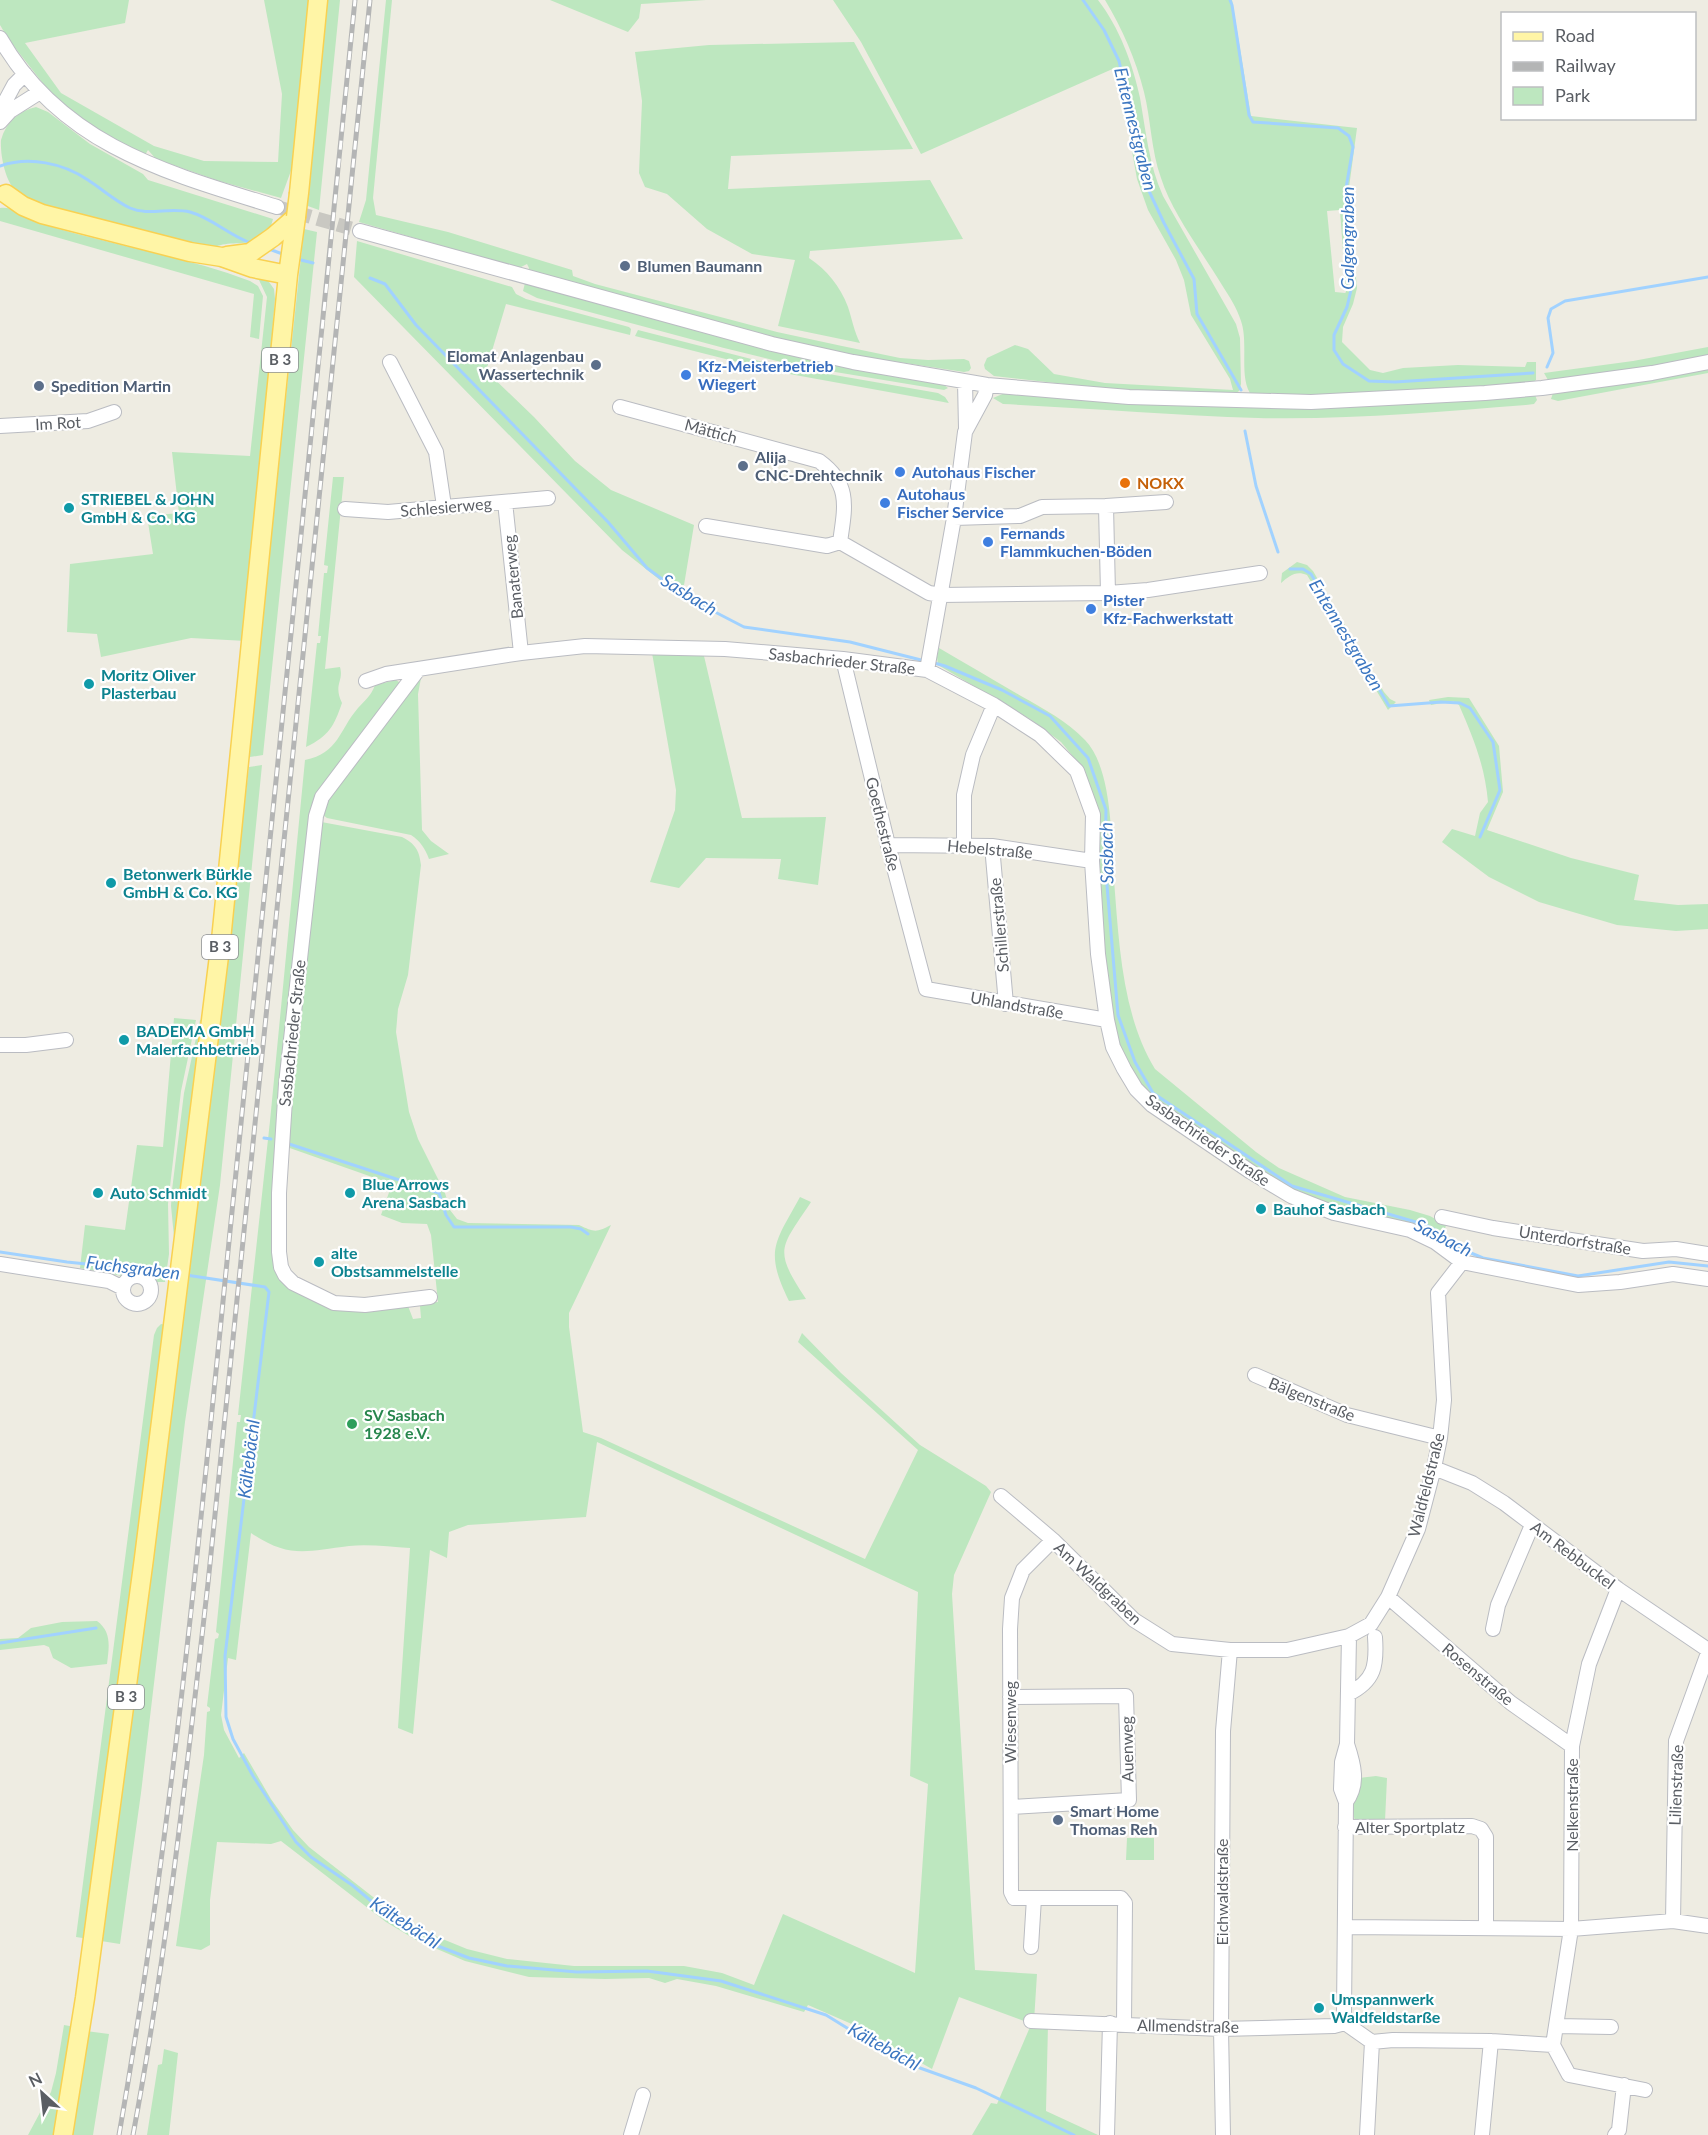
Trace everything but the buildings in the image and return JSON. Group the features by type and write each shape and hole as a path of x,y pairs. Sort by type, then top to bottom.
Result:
{"main road":[{"name":"B 3","path":"63,2135 85,1998 137,1614 221,940 318,0"},
{"path":"2,192 23,206 42,214 190,252 222,257 253,268 289,266"},
{"path":"222,257 253,252 296,217"},
{"path":"253,252 289,266"}],"street":[{"path":"0,38 40,92 57,108 96,137 135,158 189,180 277,207"},
{"path":"0,111 14,85 25,74"},
{"path":"0,122 10,111 40,92"},
{"path":"360,231 772,344 853,362 987,385 1129,397 1311,402 1531,389 1652,373 1708,362"},
{"path":"390,362 436,452 444,506"},
{"path":"927,668 954,518 966,432 965,382"},
{"path":"966,432 985,395 987,385"},
{"name":"Mättich","path":"620,407 819,461 838,478 843,490 845,504 840,542"},
{"name":"Im Rot","path":"0,426 88,422 114,412"},
{"name":"Schlesierweg","path":"345,509 388,512 548,498"},
{"name":"Banaterweg","path":"505,502 521,653"},
{"path":"954,518 1020,516 1042,507 1166,502"},
{"path":"1106,506 1108,593"},
{"path":"706,526 827,546 840,542 929,593 941,595 1108,593 1148,590 1260,573"},
{"name":"Sasbachrieder Straße","path":"366,681 386,674 521,653 585,646 725,649 927,668 994,705 1040,735 1077,771 1093,815 1092,861 1098,954 1113,1047 1136,1089 1152,1105 1251,1172 1291,1196 1334,1213 1410,1230 1435,1242 1462,1262 1578,1285 1620,1282 1673,1274 1708,1279"},
{"name":"Goethestraße","path":"843,659 888,845 926,988"},
{"name":"Sasbachrieder Straße","path":"418,670 322,797 316,816 286,1084 279,1192 279,1252 281,1267 293,1283 334,1303 365,1305 430,1297"},
{"path":"964,844 964,795 973,755 994,705"},
{"name":"Hebelstraße","path":"888,845 992,846 1092,861"},
{"name":"Schillerstraße","path":"992,846 1006,1004"},
{"name":"Uhlandstraße","path":"926,988 1006,1004 1107,1020"},
{"path":"0,1045 26,1045 66,1040"},
{"name":"Unterdorfstraße","path":"1442,1217 1493,1228 1643,1251 1676,1249 1708,1254"},
{"name":"Waldfeldstraße","path":"1349,1636 1371,1624 1388,1598 1418,1529 1440,1438 1443,1400 1438,1293 1462,1262"},
{"path":"0,1264 109,1281 123,1288"},
{"name":"Bälgenstraße","path":"1255,1376 1347,1415 1440,1438"},
{"name":"Am Rebbuckel","path":"1434,1468 1472,1483 1504,1503 1617,1589 1708,1652"},
{"name":"Am Waldgraben","path":"1001,1496 1053,1540 1137,1623 1172,1644 1230,1650 1287,1650 1349,1636"},
{"path":"1492,1629 1498,1605 1532,1525"},
{"name":"Wiesenweg","path":"1053,1540 1023,1570 1012,1598 1010,1629 1011,1892 1014,1898 1121,1898 1125,1903 1107,2135"},
{"name":"Nelkenstraße","path":"1553,2045 1571,1929 1572,1746 1589,1664 1617,1589"},
{"name":"Rosenstraße","path":"1388,1598 1511,1703 1572,1746"},
{"path":"1349,1636 1347,1744 1342,1762 1341,1789 1346,1802 1345,2023 1372,2042 1393,2040 1491,2041 1553,2045 1569,2075 1645,2090"},
{"path":"1348,1694 1364,1686 1373,1674 1375,1637"},
{"name":"Eichwaldstraße","path":"1223,2135 1221,2028 1223,1731 1230,1650"},
{"name":"Lilienstraße","path":"1673,1921 1677,1741 1708,1652"},
{"name":"Auenweg","path":"1010,1697 1126,1696 1129,1800 1011,1807"},
{"name":"Alter Sportplatz","path":"1346,1827 1472,1826 1481,1829 1486,1837 1486,1928"},
{"path":"1031,1947 1034,1898"},
{"path":"1345,1927 1571,1929 1673,1921 1708,1926"},
{"name":"Allmendstraße","path":"1031,2021 1221,2028 1334,2026 1345,2023"},
{"path":"1556,2026 1611,2027"},
{"path":"1482,2135 1491,2041"},
{"path":"1367,2135 1372,2042"},
{"path":"1615,2135 1619,2130 1624,2085"},
{"path":"631,2135 643,2096"}],"green space":[{"path":"0,0 129,0 125,23 25,43 61,93 154,146 204,161 278,162 282,94 264,0 311,0 292,168 281,198 219,181 156,159 148,150 145,155 93,127 63,104 45,86 9,40 0,25"},
{"path":"325,0 340,0 319,210 305,205"},
{"path":"386,0 392,0 373,198 376,215 448,232 572,270 573,276 595,284 777,332 900,358 964,359 969,361 971,368 964,372 852,355 789,342 528,272 527,264 519,268 359,222 366,200"},
{"path":"550,0 706,0 641,4 639,18 628,32"},
{"path":"833,0 1098,0 1119,34 1129,59 1140,98 1151,160 1163,196 1236,324 1240,338 1241,384 1239,391 1232,396 1133,392 994,376 985,369 987,358 1015,345 1028,349 1054,374 1105,383 1233,390 1230,379 1191,315 1184,280 1176,260 1148,210 1137,179 1117,67 921,154 861,42"},
{"path":"1105,0 1232,0 1251,116 1357,128 1348,195 1357,288 1343,327 1342,342 1370,370 1383,373 1403,368 1458,365 1525,367 1527,362 1536,362 1536,380 1388,395 1252,396 1244,371 1244,340 1239,316 1180,219 1166,191 1155,157 1141,80 1128,44","holes":["1340,210 1346,292 1335,292 1327,211"]},
{"path":"854,42 913,149 731,156 728,189 930,180 963,239 810,251 809,258 827,273 841,292 860,343 778,326 795,260 752,254 707,229 667,194 645,187 639,173 642,101 635,52 709,45"},
{"path":"36,107 48,112 90,144 143,174 148,180 273,219 269,230 255,241 214,248 160,238 58,212 24,198 12,187 6,174 2,160 1,140 6,128 14,118"},
{"path":"0,208 13,209 46,225 200,265 250,281 258,286 263,296 259,339 250,337 254,294 0,221"},
{"path":"304,229 317,232 263,755 250,757 250,732"},
{"path":"357,241 512,287 516,294 526,299 631,329 630,335 506,304 486,371 575,461 611,490 694,525 684,585 670,588 622,550 354,277"},
{"path":"201,261 264,275 274,289 246,641 191,638 101,657 97,634 67,632 70,564 153,554 147,516 179,513 172,452 250,456 267,297 259,280"},
{"path":"525,283 797,355 941,383 948,388 944,390 793,365 724,348 537,298 523,291"},
{"path":"638,330 771,364 938,393 949,403 773,371 635,336"},
{"path":"1708,347 1708,357 1558,380 1548,380 1544,373 1633,361"},
{"path":"1708,367 1708,373 1558,401 1551,399 1553,393"},
{"path":"1005,393 1113,401 1535,395 1537,400 1534,404 1526,405 1426,413 1325,418 1258,418 1003,404 993,398"},
{"path":"333,477 344,477 325,669 340,667 338,691 342,703 330,730 306,747 317,643 320,643 321,636 318,636 324,573 327,573 328,566 324,565"},
{"path":"1297,562 1307,565 1313,571 1384,692 1396,702 1388,710 1307,575 1296,573 1281,583 1282,573"},
{"path":"939,648 1063,721 1085,740 1094,753 1101,769 1109,806 1120,953 1124,978 1135,1026 1155,1069 1256,1152 1279,1168 1345,1197 1430,1216 1446,1225 1442,1241 1333,1208 1295,1192 1259,1173 1142,1091 1119,1046 1111,1013 1102,926 1099,840 1080,765 1061,742 1030,719 938,665"},
{"path":"652,653 704,656 742,818 826,817 818,885 778,879 781,859 706,858 679,888 650,882 675,810 676,790"},
{"path":"421,678 418,694 422,830 431,841 449,854 429,859 422,845 411,835 327,818 323,815 336,789"},
{"path":"396,680 399,682 399,687 312,805 305,849 275,1145 273,1181 276,1268 335,1307 408,1306 413,1319 421,1318 420,1306 423,1303 438,1302 431,1235 427,1224 402,1223 381,1215 392,1184 284,1146 316,821 402,837 416,848 421,865 408,975 398,1009 396,1032 409,1112 418,1139 445,1193 450,1210 457,1219 468,1223 579,1225 595,1231 611,1225 569,1313 583,1432 601,1438 865,1559 918,1450 798,1342 802,1333 841,1373 920,1445 986,1486 991,1492 954,1575 952,1594 975,1970 1037,1974 1034,2021 1024,2021 959,1997 932,2069 854,2025 808,2005 804,2012 716,1986 677,1979 665,1983 649,1978 529,1977 465,1961 416,1940 386,1922 281,1841 271,1844 217,1842 210,1900 210,1945 201,1950 176,1946 204,1755 207,1712 210,1711 207,1706 215,1639 219,1634 216,1632 237,1422 240,1422 241,1415 238,1415 270,1121 305,760 316,757 332,746 375,685","holes":["597,1442 918,1592 910,1776 928,1784 915,1973 783,1914 754,1985 722,1973 684,1966 574,1966 507,1959 467,1949 423,1931 400,1918 309,1847 293,1830 271,1799 244,1753 239,1758 224,1730 221,1715 228,1658 236,1660 251,1533 277,1547 288,1550 309,1551 357,1545 410,1548 398,1728 413,1734 430,1550 447,1558 449,1532 468,1525 586,1517"]},
{"path":"1448,697 1469,698 1499,746 1503,792 1487,830 1571,858 1639,875 1634,900 1678,905 1708,904 1708,929 1676,931 1617,925 1539,902 1489,877 1442,842 1452,829 1475,836 1480,813 1488,802 1474,740 1459,705 1453,701 1431,705 1429,700"},
{"path":"262,765 220,1185 185,1422 141,1793 120,1944 101,1941 196,1208 249,767"},
{"path":"174,1018 196,1020 181,1091 168,1204 169,1254 165,1282 153,1282 80,1268 85,1225 125,1230 137,1145 163,1147"},
{"path":"200,1020 204,1020 175,1247 171,1206 172,1190 184,1093"},
{"path":"800,1197 811,1202 792,1230 784,1249 789,1269 806,1299 789,1301 777,1270 776,1247 784,1225"},
{"path":"161,1324 166,1325 89,1939 76,1937 154,1335"},
{"path":"97,1621 107,1635 109,1646 107,1664 71,1668 53,1658 49,1647 44,1645 0,1650 0,1639 18,1638 31,1628 62,1622"},
{"path":"1376,1776 1387,1778 1385,1821 1355,1821 1352,1809 1359,1778"},
{"path":"1127,1838 1154,1838 1154,1860 1126,1860"},
{"path":"64,2025 75,2027 58,2135 28,2135 51,2092"},
{"path":"1048,2025 1046,2111 1098,2135 972,2135 991,2103 997,2104 1030,2027"},
{"path":"86,2031 109,2034 93,2135 70,2135"},
{"path":"164,2049 178,2053 169,2135 147,2135 158,2065 162,2064"}],"waterway":[{"name":"Entennestgraben","path":"1083,0 1104,30 1119,61 1149,191 1194,279 1197,314 1241,390"},
{"name":"Galgengraben","path":"1230,0 1249,115 1253,122 1338,128 1349,136 1353,147 1345,194 1351,290 1347,307 1334,335 1334,350 1343,364 1369,381 1395,382 1533,373"},
{"path":"0,166 22,162 57,165 78,174 130,208 144,211 190,212 206,218 251,243"},
{"path":"269,249 285,255"},
{"path":"297,259 313,263"},
{"name":"Galgengraben","path":"1547,367 1553,353 1548,318 1551,309 1565,301 1708,277"},
{"name":"Sasbach","path":"370,278 385,284 416,325 608,522 647,568 688,598 744,627 850,642 925,661"},
{"name":"Entennestgraben","path":"1245,431 1256,486 1278,552"},
{"name":"Entennestgraben","path":"1290,569 1303,569 1311,574 1389,706 1441,702 1460,703 1470,708 1493,742 1500,790 1480,837"},
{"name":"Sasbach","path":"931,662 1002,690 1050,716 1088,758 1106,810 1105,862 1118,1015 1135,1062 1153,1093 1292,1186 1426,1225 1441,1233 1459,1248 1483,1258 1578,1276 1669,1262 1708,1266"},
{"path":"264,1138 271,1139"},
{"path":"286,1143 439,1193 446,1215 454,1227 571,1227 581,1229 588,1234"},
{"name":"Fuchsgraben","path":"0,1252 67,1262 174,1273"},
{"name":"Kältebächl","path":"186,1275 265,1287 269,1292 225,1656 226,1717 233,1739 253,1776 296,1842 311,1857 352,1885 394,1920 430,1943 469,1958 507,1966 577,1972 647,1971 721,1981 826,2015 873,2044 920,2068 976,2088 1074,2135"},
{"path":"0,1643 96,1628"}],"tunnel":[{"path":"277,207 360,231"}],"railway":[{"path":"119,2135 156,1900 185,1665 355,0"},
{"path":"133,2135 166,1929 208,1583 370,0"}],"place":[{"name":"Blumen Baumann","path":"625,266"},
{"name":"Elomat Anlagenbau Wassertechnik","path":"596,365"},
{"name":"Kfz-Meisterbetrieb Wiegert","path":"686,375"},
{"name":"Spedition Martin","path":"39,386"},
{"name":"Alija CNC-Drehtechnik","path":"743,466"},
{"name":"Autohaus Fischer","path":"900,472"},
{"name":"NOKX","path":"1125,483"},
{"name":"Autohaus Fischer Service","path":"885,503"},
{"name":"STRIEBEL & JOHN GmbH & Co. KG","path":"69,508"},
{"name":"Fernands Flammkuchen-Böden","path":"988,542"},
{"name":"Pister Kfz-Fachwerkstatt","path":"1091,609"},
{"name":"Moritz Oliver Plasterbau","path":"89,684"},
{"name":"Betonwerk Bürkle GmbH & Co. KG","path":"111,883"},
{"name":"BADEMA GmbH Malerfachbetrieb","path":"124,1040"},
{"name":"Auto Schmidt","path":"98,1193"},
{"name":"Blue Arrows Arena Sasbach","path":"350,1193"},
{"name":"Bauhof Sasbach","path":"1261,1209"},
{"name":"alte Obstsammelstelle","path":"319,1262"},
{"name":"SV Sasbach 1928 e.V.","path":"352,1424"},
{"name":"Smart Home Thomas Reh","path":"1058,1820"},
{"name":"Umspannwerk Waldfeldstarße","path":"1319,2008"}]}
